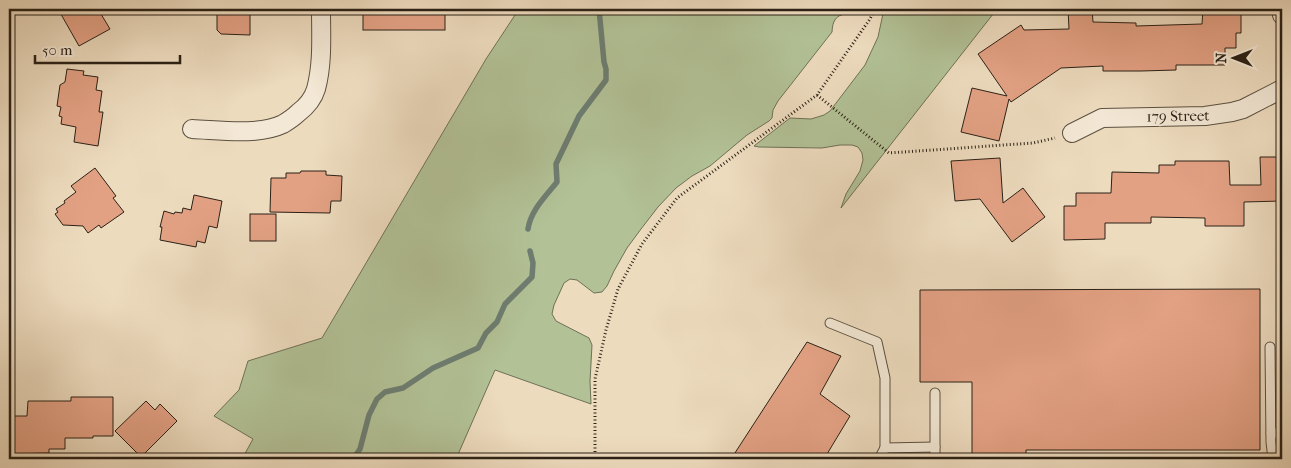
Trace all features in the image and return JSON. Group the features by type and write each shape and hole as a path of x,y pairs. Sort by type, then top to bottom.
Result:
{"street":[{"path":"192,129 247,131 265,129 282,124 307,106 316,91 319,76 321,9"},
{"path":"1281,9 1282,15"},
{"name":"179 Street","path":"1072,133 1102,118 1205,116 1232,112 1282,89"}],"lane":[{"path":"830,323 877,342 885,378 885,448 879,459"},
{"path":"1270,347 1273,459"},
{"path":"935,394 935,459"},
{"path":"1271,433 1282,432"},
{"path":"885,448 935,447"}],"path":[{"path":"595,459 595,379 618,289 642,244 677,198 817,95 875,9"},
{"path":"817,95 889,153 1033,143 1072,133"}],"green space":[{"path":"519,9 861,9 842,15 835,20 832,32 778,101 773,110 772,118 769,121 747,135 710,166 676,188 658,207 627,248 602,292 594,293 577,280 570,279 564,283 552,314 556,321 589,338 592,345 591,404 495,370 456,459 242,459 253,439 214,416 239,390 248,361 322,338 486,59"},
{"path":"884,9 997,9 841,208 846,194 860,171 863,160 862,153 858,147 852,145 822,148 754,146 790,118 811,119 830,111 865,65 878,37"}],"building":[{"path":"58,9 98,9 110,29 79,46"},
{"path":"217,9 250,9 250,35 221,34 217,30"},
{"path":"363,9 445,9 445,30 363,30"},
{"path":"1068,9 1092,9 1093,22 1136,23 1136,26 1202,24 1203,9 1241,9 1241,33 1236,33 1236,48 1225,48 1225,65 1176,65 1176,70 1141,71 1103,71 1103,66 1061,68 1011,102 1009,99 999,141 961,132 972,88 1007,96 978,54 1021,25 1024,30 1069,29"},
{"path":"67,69 84,71 83,75 98,77 96,90 102,91 99,112 103,112 98,146 74,142 76,127 61,124 62,117 59,116 61,107 57,106 60,85 65,82"},
{"path":"1260,157 1282,157 1282,201 1244,202 1244,226 1205,226 1205,218 1151,217 1151,223 1105,223 1105,239 1064,240 1064,206 1076,206 1076,193 1111,193 1112,172 1159,173 1159,165 1175,165 1175,161 1229,161 1230,185 1261,185"},
{"path":"1000,158 1003,203 1023,188 1045,217 1012,242 980,199 955,201 951,161"},
{"path":"95,168 116,196 113,198 124,212 101,228 99,225 88,233 83,226 63,225 55,214 58,212 56,209 76,192 71,186"},
{"path":"301,171 326,171 326,175 342,176 341,201 331,201 330,213 270,212 271,178 286,178 286,173 300,173"},
{"path":"194,195 222,201 217,228 209,226 205,243 197,241 196,247 160,240 162,227 160,227 164,211 174,214 175,212 182,213 183,208 191,210"},
{"path":"250,214 276,214 276,241 250,241"},
{"path":"1260,289 1260,450 1026,450 1026,459 972,459 972,382 920,382 920,290"},
{"path":"807,342 841,356 820,394 850,416 824,459 731,459"},
{"path":"71,397 113,397 113,436 65,438 65,449 49,449 49,453 9,454 9,416 27,416 28,401 71,401"},
{"path":"146,401 155,410 160,404 177,421 141,457 115,431"}],"waterway":[{"path":"528,229 535,210 557,182 556,164 579,116 606,80 599,9"},
{"path":"353,459 360,449 369,415 377,399 385,392 403,388 433,368 478,348 486,333 497,322 505,304 532,277 533,263 530,251"}]}
